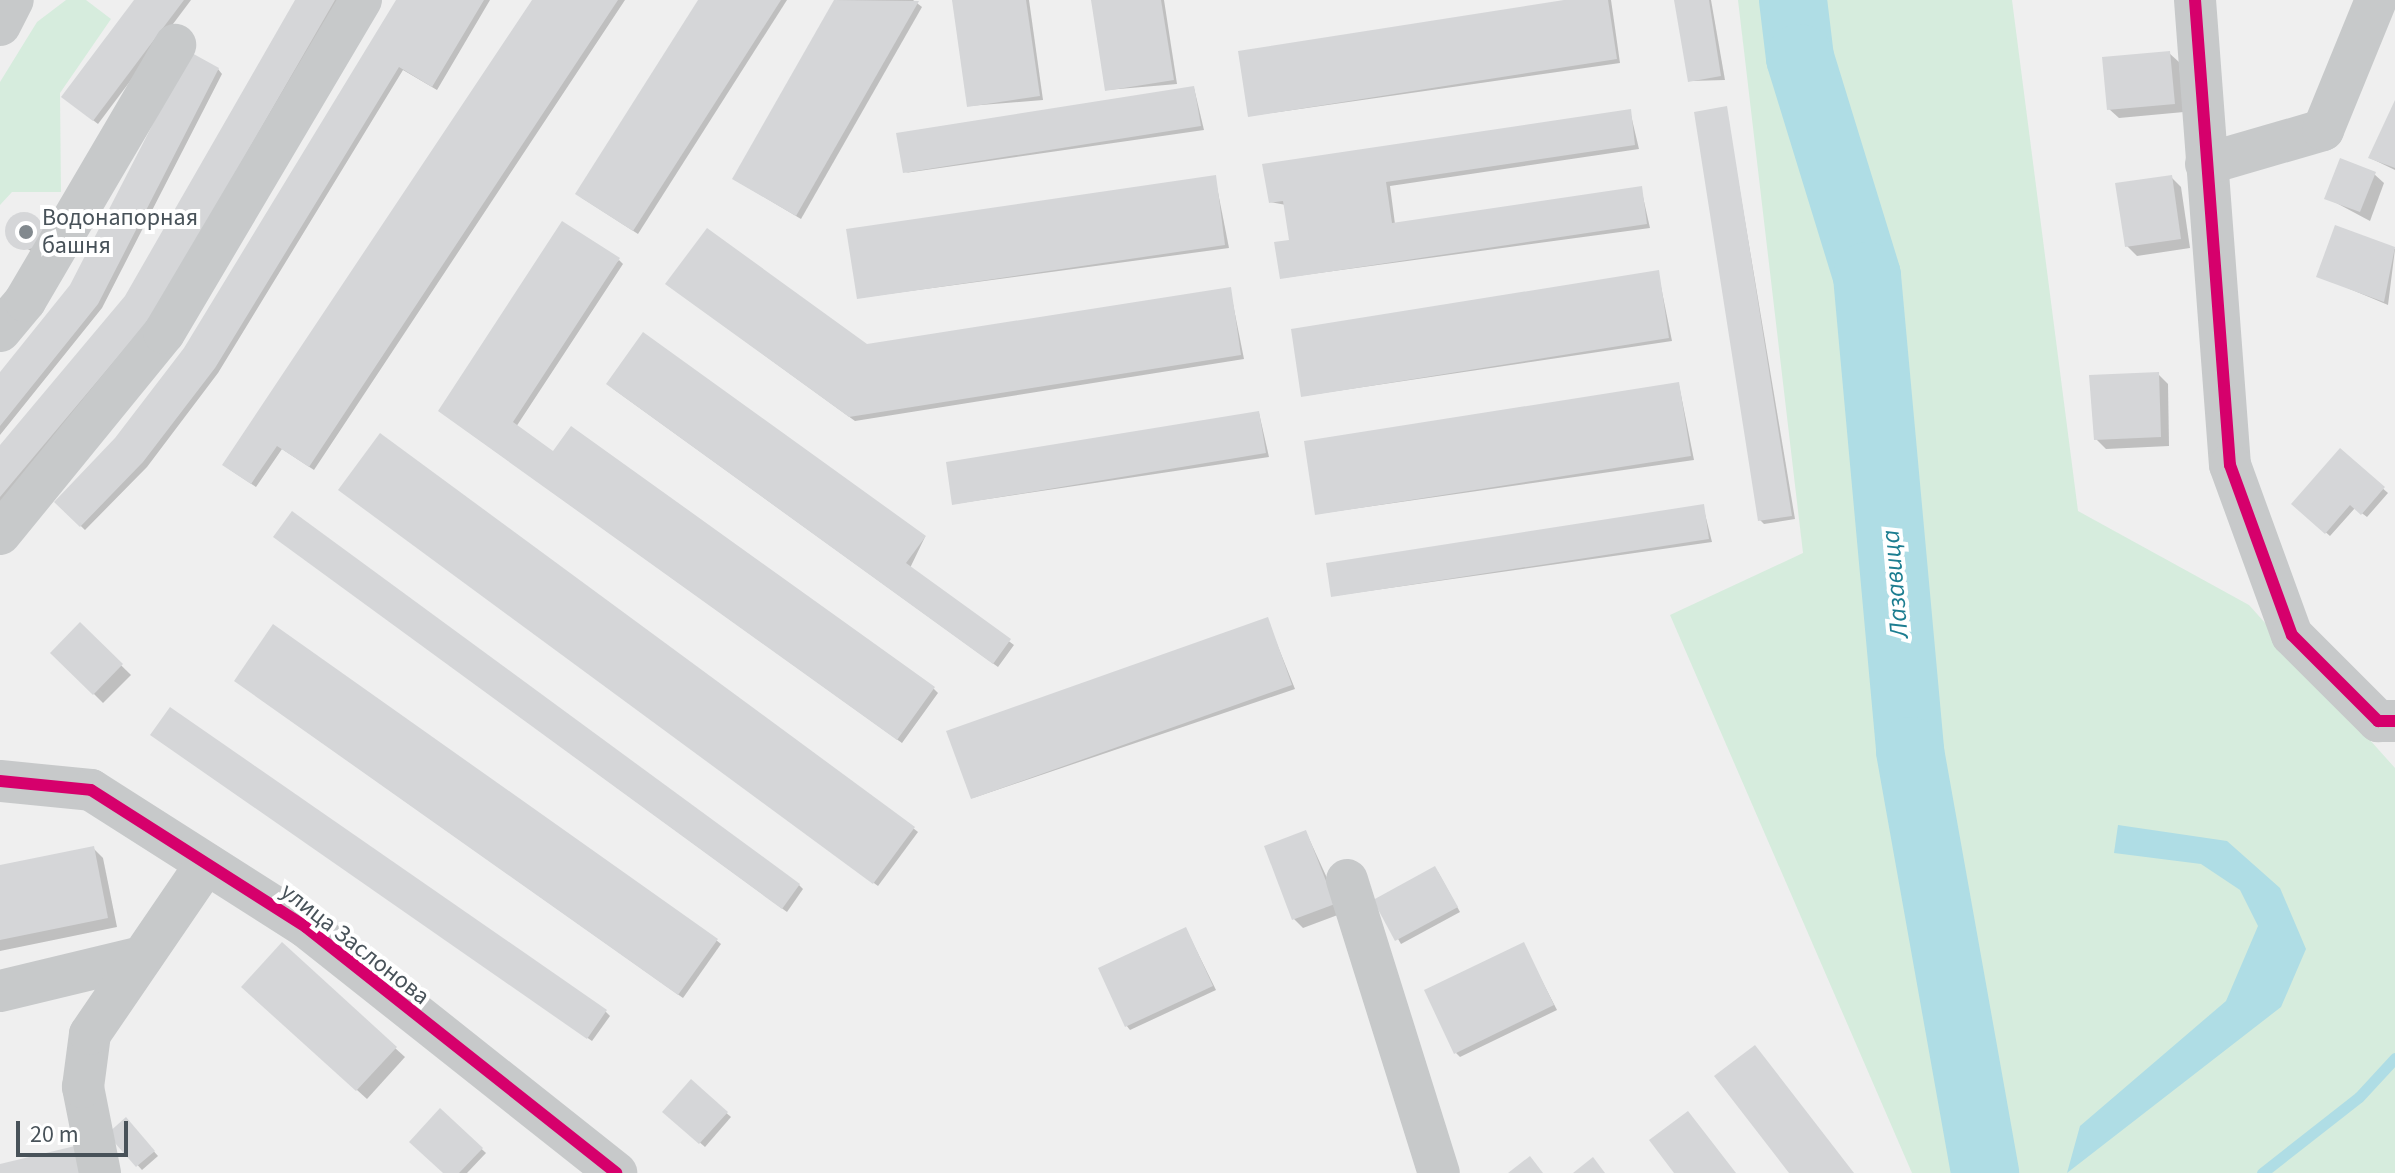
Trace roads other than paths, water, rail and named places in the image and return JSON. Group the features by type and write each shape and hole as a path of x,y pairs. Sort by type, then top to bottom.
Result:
{"street":[{"path":"0,25 13,0"},
{"path":"0,534 164,333 361,0"},
{"path":"2195,0 2230,465 2292,635 2378,721 2395,721"},
{"path":"2206,164 2323,130 2376,0"},
{"path":"0,331 25,301 175,45"},
{"name":"улица Заслонова","path":"0,781 91,790 306,927 616,1173"},
{"path":"100,1173 83,1087 90,1034 206,864"},
{"path":"1347,880 1439,1173"},
{"path":"0,991 142,957"}],"water":[{"path":"2118,825 2227,841 2280,888 2306,949 2281,1007 2067,1173 2080,1126 2226,1001 2258,926 2240,890 2201,864 2114,853"}],"waterway":[{"name":"Лазавица","path":"1793,0 1800,58 1867,276 1910,751 1985,1173"},
{"path":"2262,1173 2359,1097 2395,1058"}],"place":[{"name":"Водонапорная башня","path":"26,232"}]}
